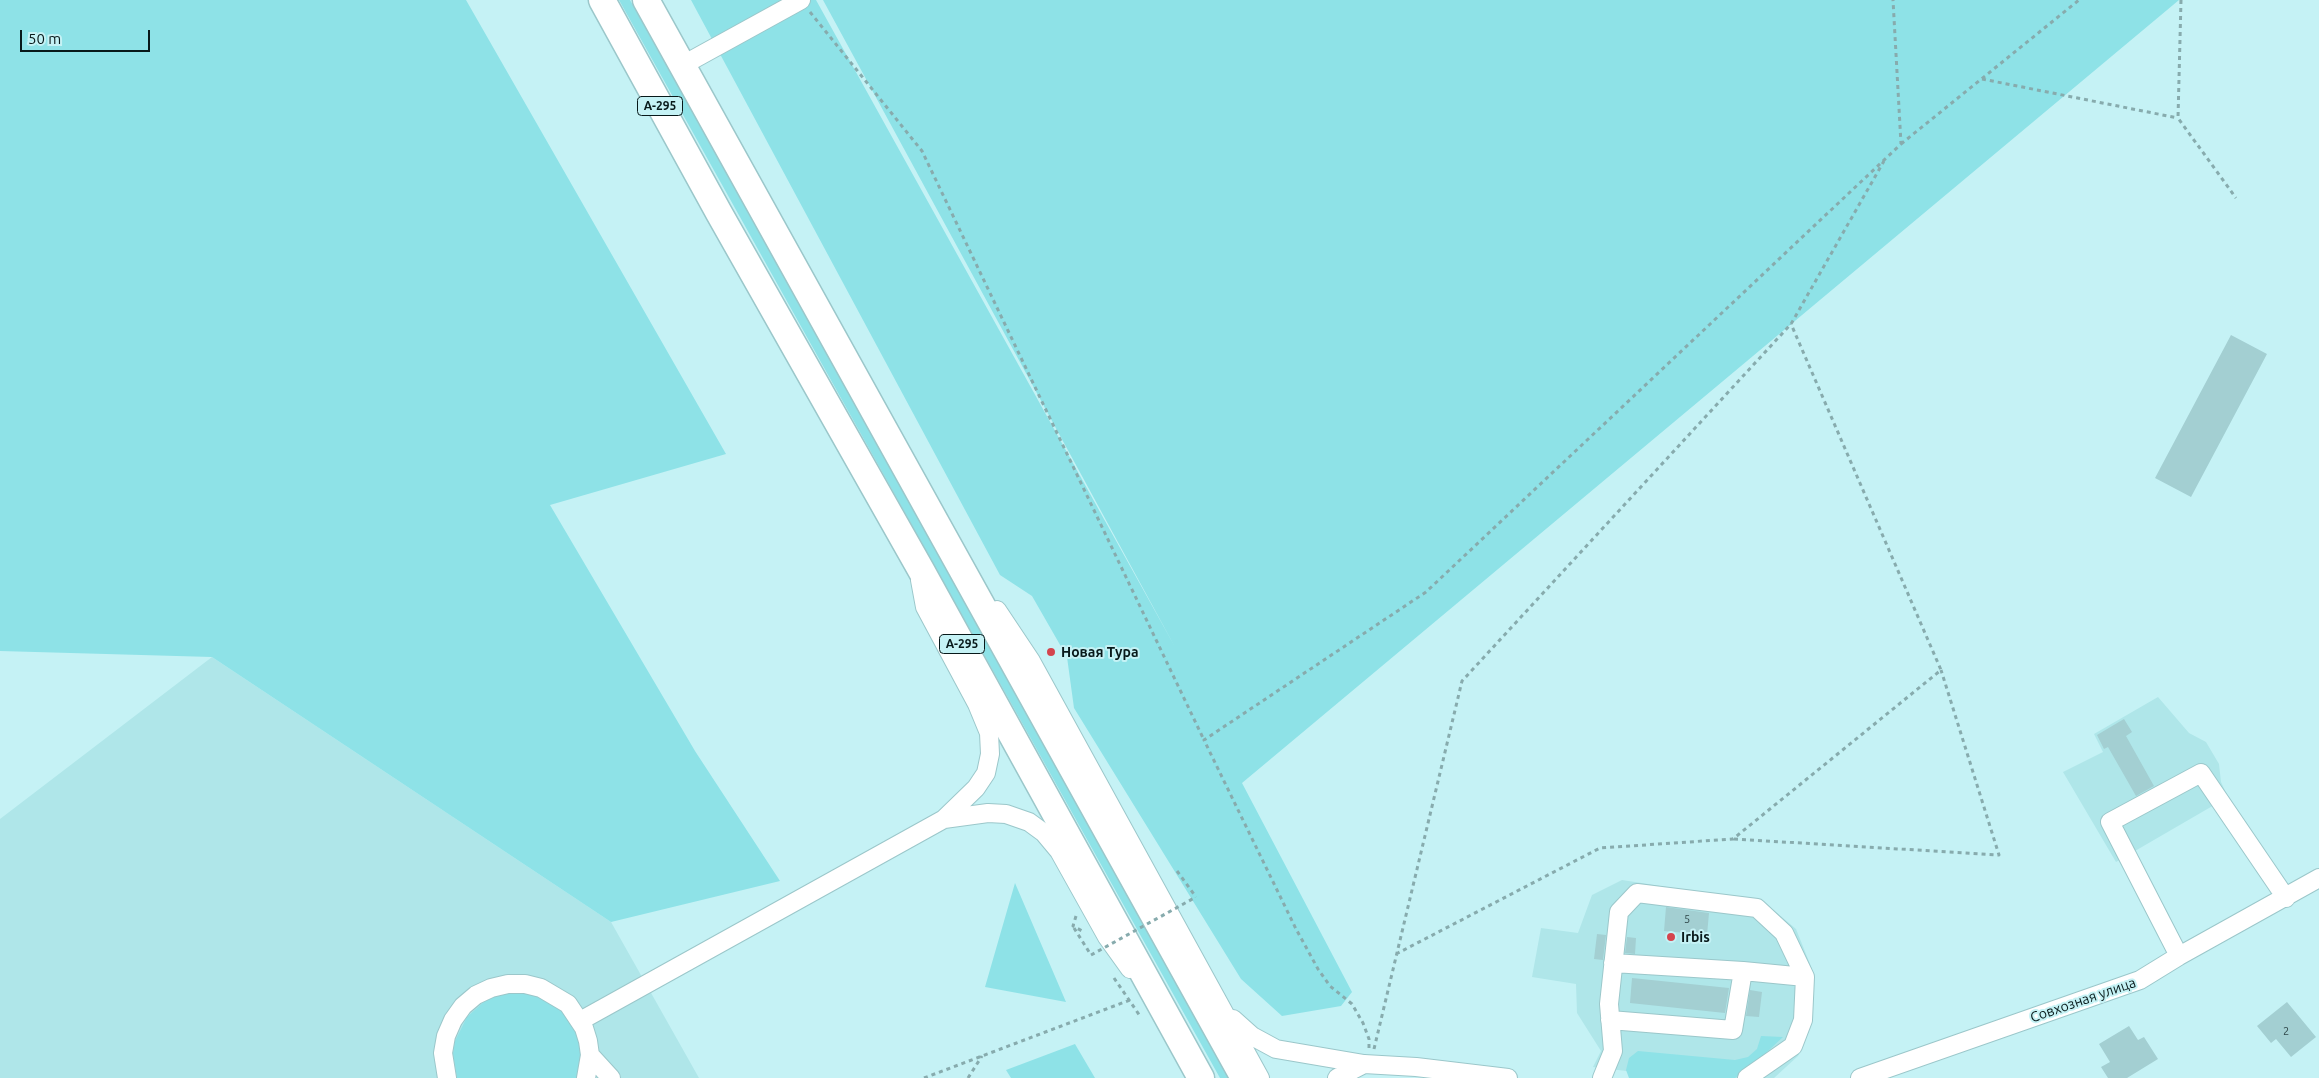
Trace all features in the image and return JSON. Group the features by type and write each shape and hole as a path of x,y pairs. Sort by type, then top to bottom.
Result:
{"highway":[{"name":"А-295","path":"602,0 719,213 920,570 1140,993 1201,1078"},
{"name":"А-295","path":"646,0 962,566 1244,1078"}],"street":[{"path":"683,65 801,0"},
{"name":"А-295","path":"962,566 998,610 1031,661 1260,1078"},
{"path":"580,1021 944,819 976,788 986,773 990,754 989,733 977,704 925,607 920,586 920,570"},
{"path":"2179,956 2110,822 2201,773 2286,898"},
{"path":"944,819 1006,814 1029,822 1044,833 1059,851 1140,993"},
{"name":"Совхозная улица","path":"1860,1078 2140,980 2179,956 2319,878"},
{"path":"1602,1078 1613,1051 1609,1004 1619,912 1636,893 1757,908 1784,933 1805,977 1803,1020 1794,1046 1747,1078"},
{"path":"1614,963 1805,977"},
{"path":"1610,1020 1733,1030 1743,971"},
{"path":"447,1078 443,1053 446,1036 452,1020 463,1006 476,995 491,988 516,984 541,988 568,1004 580,1021 588,1041 590,1055 586,1078"},
{"path":"1223,1010 1252,1036 1276,1049 1367,1064 1508,1078"},
{"path":"590,1055 611,1078"},
{"path":"1337,1078 1367,1064"}],"path":[{"path":"801,0 922,151 1204,740 1318,969 1330,986 1352,1004 1363,1022 1369,1038 1367,1064"},
{"path":"1893,0 1901,144"},
{"path":"1204,740 1426,592 1901,144 2079,0"},
{"path":"2181,0 2178,118 2236,198"},
{"path":"1981,79 2178,118"},
{"path":"1367,1064 1396,954 1462,681 1791,324 1886,158"},
{"path":"1396,954 1600,848 1733,839 1999,855 1941,670 1791,324"},
{"path":"1733,839 1941,670"},
{"path":"1072,926 1091,955 1196,897 1177,871"},
{"path":"924,1078 1140,993"},
{"path":"968,1078 983,1056"}],"shaded area":[{"path":"0,0 466,0 726,454 550,505 695,751 780,881 611,922 212,657 0,651"},
{"path":"619,0 630,0 1233,1078 1220,1078"},
{"path":"691,0 816,0 1175,647 823,0 2179,0 1242,783 1352,992 1341,1006 1282,1016 1241,979 1074,708 1067,657 1032,596 1000,575"},
{"path":"212,657 611,922 699,1078 0,1078 0,819"},
{"path":"2158,697 2189,733 2206,742 2219,764 2221,782 2228,797 2116,862 2063,772 2103,752 2094,734"},
{"path":"1622,880 1764,902 1796,929 1812,969 1809,1031 1798,1056 1774,1078 1685,1078 1593,1067 1601,1051 1577,1013 1576,984 1532,977 1541,928 1578,933 1592,895"},
{"path":"1015,883 1066,1002 985,987"},
{"path":"513,992 539,996 562,1010 577,1032 581,1045 582,1058 577,1078 457,1078 453,1054 455,1041 467,1017 487,999"},
{"path":"1761,1036 1783,1037 1753,1065 1735,1078 1629,1078 1626,1070 1629,1058 1638,1051 1735,1060 1748,1057 1757,1049"},
{"path":"1075,1044 1095,1078 1011,1078 1006,1070"}],"building":[{"path":"2231,335 2267,354 2191,497 2155,478"},
{"path":"2124,719 2132,732 2126,736 2154,786 2136,796 2108,747 2104,749 2097,735"},
{"path":"1666,907 1709,913 1707,935 1664,931"},
{"path":"1597,934 1606,935 1603,960 1594,959"},
{"path":"1627,937 1636,938 1635,954 1625,953"},
{"path":"1632,978 1729,988 1725,1013 1630,1003"},
{"path":"1750,990 1762,992 1759,1017 1746,1016"},
{"path":"2287,1002 2316,1037 2291,1057 2276,1039 2271,1043 2257,1026"},
{"path":"2129,1026 2138,1040 2144,1037 2158,1059 2127,1078 2108,1078 2101,1067 2110,1062 2099,1044"}],"place":[{"name":"Новая Тура","path":"1051,652"},
{"name":"Irbis","path":"1671,937"}]}
